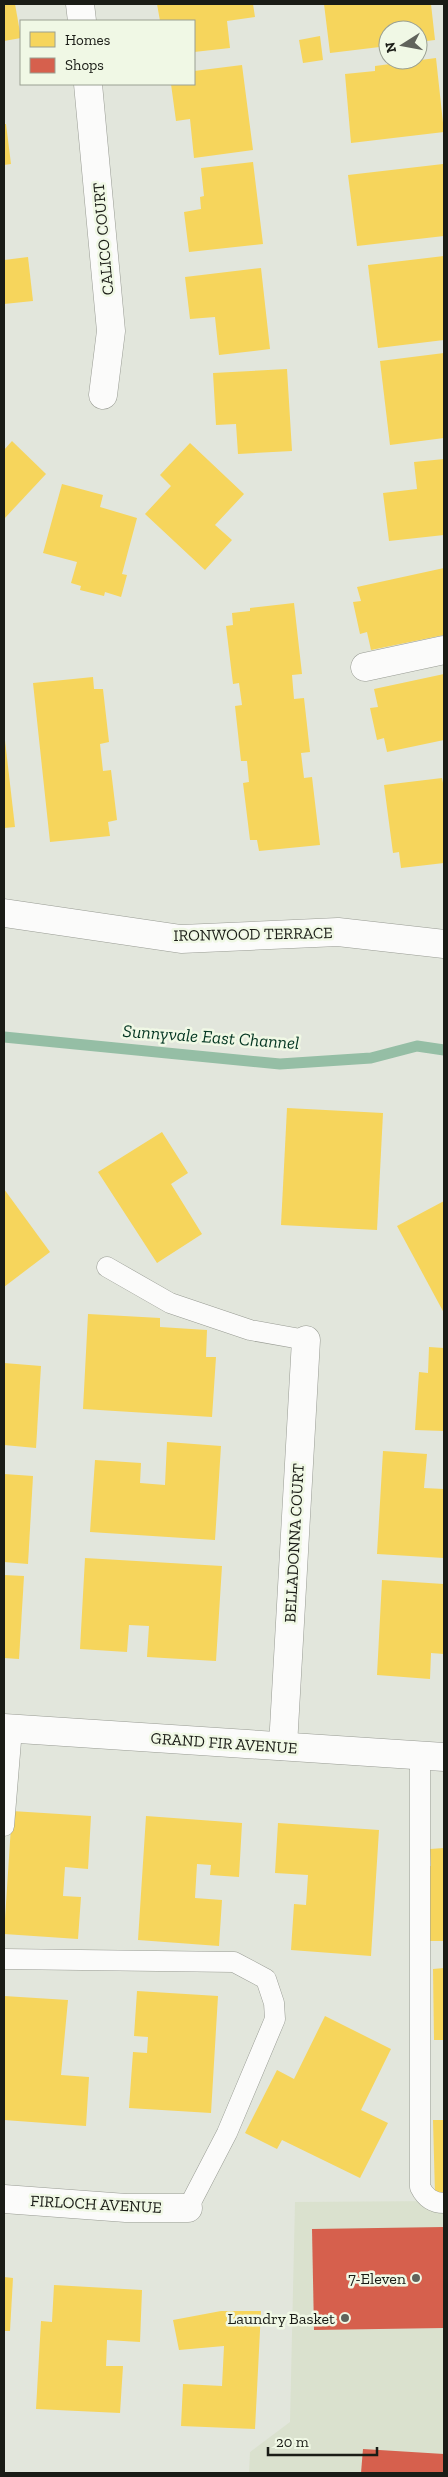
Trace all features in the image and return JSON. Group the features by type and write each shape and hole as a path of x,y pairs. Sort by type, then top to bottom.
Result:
{"street":[{"path":"80,4 82,20"},
{"name":"CALICO COURT","path":"88,85 111,331 103,395"},
{"path":"365,667 444,650"},
{"name":"IRONWOOD TERRACE","path":"4,913 181,938 338,932 444,944"},
{"name":"BELLADONNA COURT","path":"283,1746 306,1340"},
{"name":"GRAND FIR AVENUE","path":"8,1729 432,1756"},
{"name":"FIRLOCH AVENUE","path":"4,2199 126,2208 188,2208"}],"lane":[{"path":"107,1267 170,1303 250,1330 306,1340"},
{"path":"4,1826 8,1729"},
{"path":"432,1756 420,2187 425,2196 437,2203 444,2203"},
{"path":"4,1959 234,1962 266,1979 274,2003 275,2019 227,2133 188,2208"}],"shaded area":[{"path":"444,2201 444,2473 249,2473 250,2452 290,2422 295,2202"}],"building: Homes":[{"path":"4,4 15,4 20,38 4,41"},
{"path":"157,4 253,4 255,17 227,21 230,48 195,52 195,20 160,20"},
{"path":"324,4 431,4 435,40 428,41 428,20 378,20 378,47 330,53"},
{"path":"320,36 323,60 303,63 299,40"},
{"path":"436,58 444,132 351,143 345,74 375,71 375,66 378,66 378,70 428,70 428,59"},
{"path":"242,65 253,150 194,158 190,119 176,121 171,85 195,85 195,71"},
{"path":"4,124 6,124 11,164 4,165"},
{"path":"253,162 263,244 189,252 184,212 201,209 200,197 204,196 201,168"},
{"path":"443,164 444,236 357,246 348,175"},
{"path":"444,256 444,340 378,348 368,265"},
{"path":"28,257 33,301 4,304 4,260"},
{"path":"261,268 270,349 219,355 215,317 190,319 185,277"},
{"path":"444,353 444,438 390,445 380,361"},
{"path":"287,369 292,451 238,454 236,424 216,425 213,373"},
{"path":"12,441 46,474 4,519 4,450"},
{"path":"190,443 244,494 215,525 232,540 205,570 145,514 171,486 160,475"},
{"path":"444,459 444,535 389,541 383,493 417,489 414,462"},
{"path":"62,484 103,495 100,507 137,518 122,574 127,575 121,597 105,592 104,596 80,590 81,586 71,583 77,562 43,553"},
{"path":"444,568 444,635 371,650 367,632 360,634 353,602 361,601 357,587"},
{"path":"294,603 302,674 292,675 294,699 304,698 310,752 301,753 304,778 312,777 320,845 259,851 257,840 250,840 243,783 249,782 247,761 241,761 235,706 242,705 239,683 233,684 226,626 233,625 232,613 250,611 250,608"},
{"path":"444,674 444,740 387,752 384,738 377,740 370,708 378,707 374,689"},
{"path":"93,677 94,689 103,689 109,742 100,744 103,771 111,770 117,820 108,822 110,836 50,842 33,683"},
{"path":"4,732 15,827 4,828"},
{"path":"442,778 444,788 444,863 401,868 399,852 393,853 384,785"},
{"path":"287,1108 383,1113 377,1230 281,1225"},
{"path":"162,1132 188,1173 171,1184 202,1234 157,1263 98,1172"},
{"path":"4,1189 50,1252 4,1287"},
{"path":"444,1201 444,1313 397,1226"},
{"path":"88,1314 160,1318 160,1327 207,1330 206,1357 216,1357 212,1417 83,1409"},
{"path":"429,1347 444,1348 444,1431 415,1430 419,1372 428,1373"},
{"path":"4,1363 41,1366 36,1448 4,1445"},
{"path":"167,1442 221,1446 215,1540 90,1532 95,1460 141,1463 140,1483 165,1485"},
{"path":"383,1451 427,1454 424,1488 444,1489 444,1558 377,1554"},
{"path":"4,1474 33,1476 28,1564 4,1562"},
{"path":"85,1558 222,1566 216,1661 147,1657 149,1626 129,1625 127,1652 80,1649"},
{"path":"4,1575 24,1576 19,1659 4,1658"},
{"path":"382,1580 444,1584 444,1654 431,1653 430,1679 377,1675"},
{"path":"12,1811 91,1816 88,1869 65,1867 63,1896 81,1897 78,1939 4,1934"},
{"path":"146,1816 242,1823 239,1877 210,1875 211,1865 197,1864 195,1898 222,1900 219,1946 138,1940"},
{"path":"278,1823 379,1830 371,1956 291,1950 294,1904 306,1905 308,1875 275,1873"},
{"path":"444,1848 444,1941 429,1941 427,1866 431,1866 430,1849"},
{"path":"444,1968 444,2040 434,2040 433,1969"},
{"path":"137,1991 218,1996 211,2113 129,2108 133,2052 147,2053 148,2037 134,2036"},
{"path":"4,1996 68,2000 61,2075 89,2077 86,2126 4,2120"},
{"path":"325,2016 391,2049 361,2110 388,2123 360,2178 282,2140 277,2149 245,2133 277,2070 294,2079"},
{"path":"433,2120 444,2120 444,2194 435,2194"},
{"path":"4,2277 13,2278 10,2331 4,2331"},
{"path":"54,2285 142,2290 140,2342 107,2340 106,2366 123,2366 120,2413 36,2409 41,2321 52,2322"},
{"path":"221,2311 261,2311 255,2429 181,2426 183,2384 222,2386 224,2346 179,2350 173,2320"}],"building: Shops":[{"path":"444,2227 444,2328 314,2330 312,2229"},
{"path":"363,2449 444,2454 444,2473 361,2473"}],"waterway":[{"name":"Sunnyvale East Channel","path":"4,1037 280,1064 371,1058 417,1046 444,1050"}],"place":[{"name":"7-Eleven","path":"416,2278"},
{"name":"Laundry Basket","path":"345,2318"}]}
